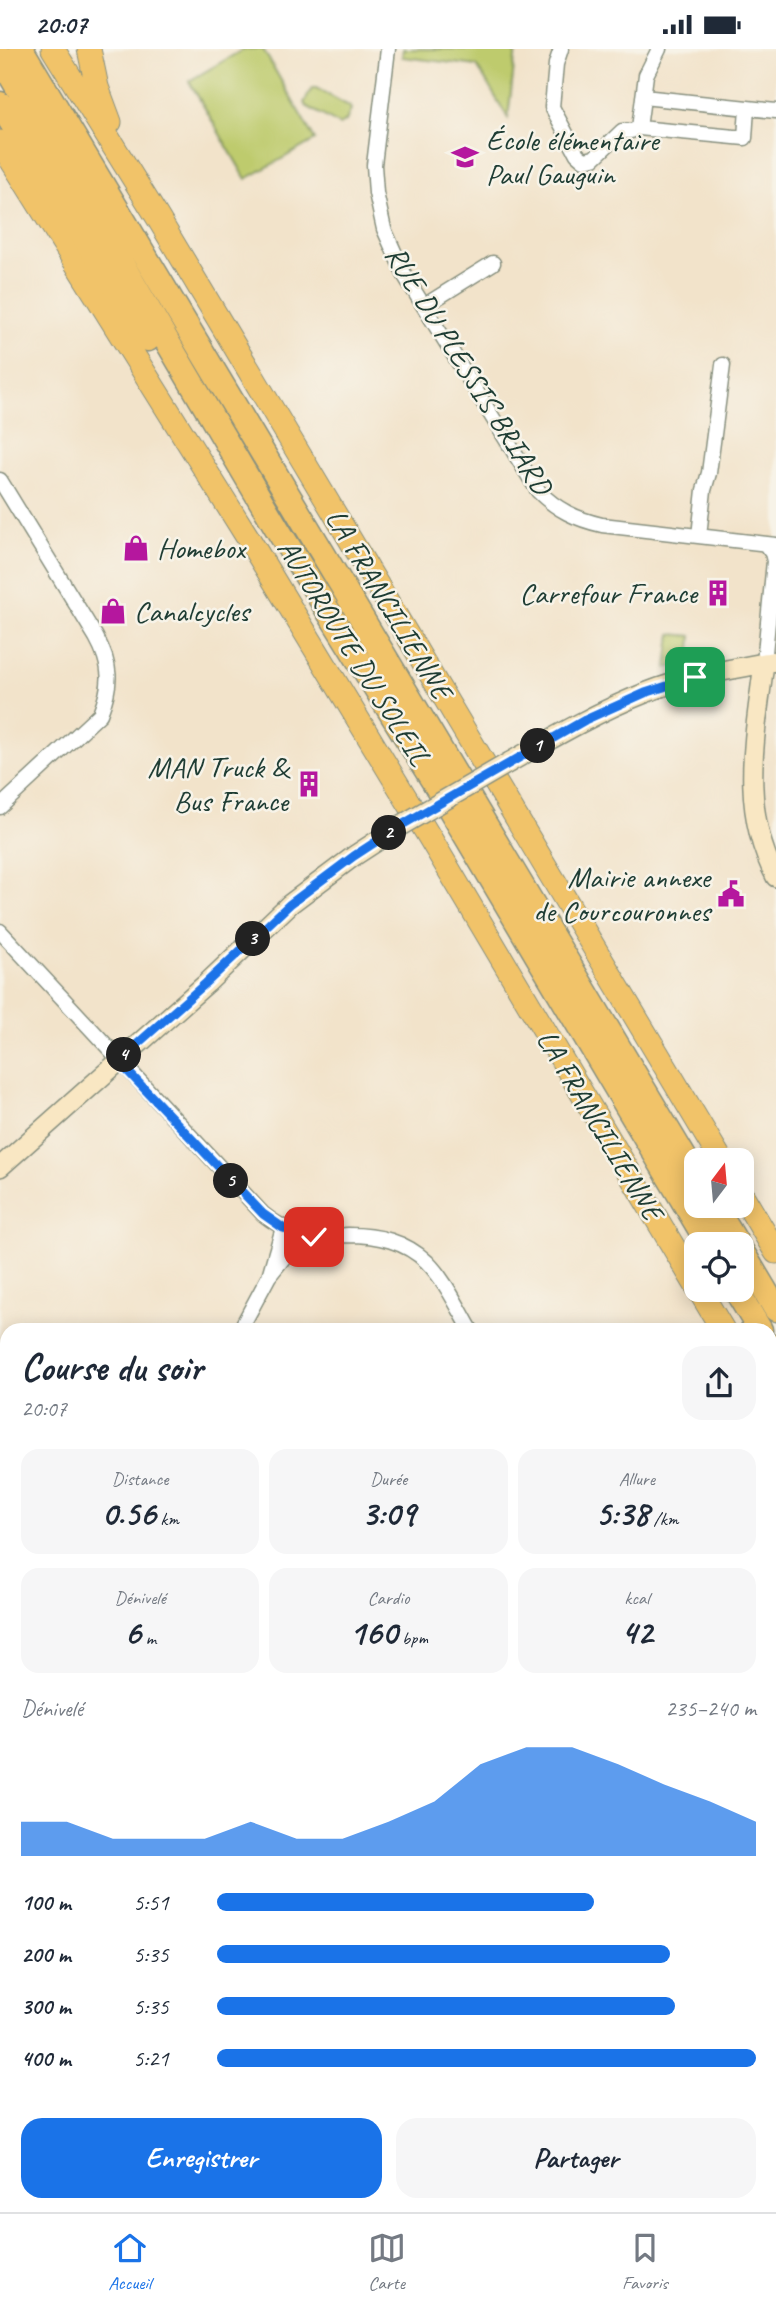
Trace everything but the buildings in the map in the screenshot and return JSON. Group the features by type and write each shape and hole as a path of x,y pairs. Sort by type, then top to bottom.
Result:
{"highway":[{"name":"AUTOROUTE DU SOLEIL","path":"21,49 684,1157"},
{"name":"LA FRANCILIENNE","path":"54,49 158,218 714,1148"},
{"path":"89,49 97,87 107,114 154,199 158,218"},
{"name":"AUTOROUTE DU SOLEIL","path":"0,57 278,530 428,772 702,1232"},
{"path":"0,104 248,498 278,530"},
{"name":"LA FRANCILIENNE","path":"3,147 248,538 684,1265"},
{"path":"754,1215 776,1252"},
{"path":"754,1272 776,1309"},
{"path":"706,1302 719,1323"},
{"path":"743,1302 756,1323"}],"main road":[{"path":"0,1167 290,904 354,856 510,762 585,720 645,693 695,677 770,662 752,759 751,787 761,843 776,877"}],"street":[{"name":"RUE DU PLESSIS BRIARD","path":"388,49 374,165 380,215 391,250 538,491 551,503 575,517 602,525 771,545"},
{"path":"561,49 556,64 552,107 577,154 584,160 594,158 622,131 639,128 745,138 747,108"},
{"path":"639,128 646,75 659,49"},
{"path":"643,97 776,111"},
{"path":"424,306 493,263"},
{"path":"699,536 723,365"},
{"path":"0,480 101,646 109,670 106,699 100,714 0,807"},
{"path":"770,662 774,561 771,545"},
{"path":"0,931 263,1214 283,1228 302,1235 370,1236 400,1243 427,1262 438,1275 467,1323"},
{"path":"269,1276 283,1228"},
{"path":"244,1323 269,1276 302,1235"}],"green space":[{"path":"244,49 263,49 315,140 246,179 189,81"},
{"path":"403,49 516,49 508,118 477,66 402,57"},
{"path":"312,88 349,106 351,109 346,121 340,125 306,106 304,103"},
{"path":"671,634 692,636 690,662 667,668"}],"place":[{"name":"École élémentaire Paul Gauguin","path":"465,157"},
{"name":"Homebox","path":"136,548"},
{"name":"Carrefour France","path":"718,593"},
{"name":"Canalcycles","path":"113,611"},
{"name":"MAN Truck & Bus France","path":"309,784"},
{"name":"Mairie annexe de Courcouronnes","path":"731,894"}],"route":[{"path":"314,1237 283,1228 263,1214 118,1061 290,904 354,856 400,826 585,720 645,693 695,677"}]}
